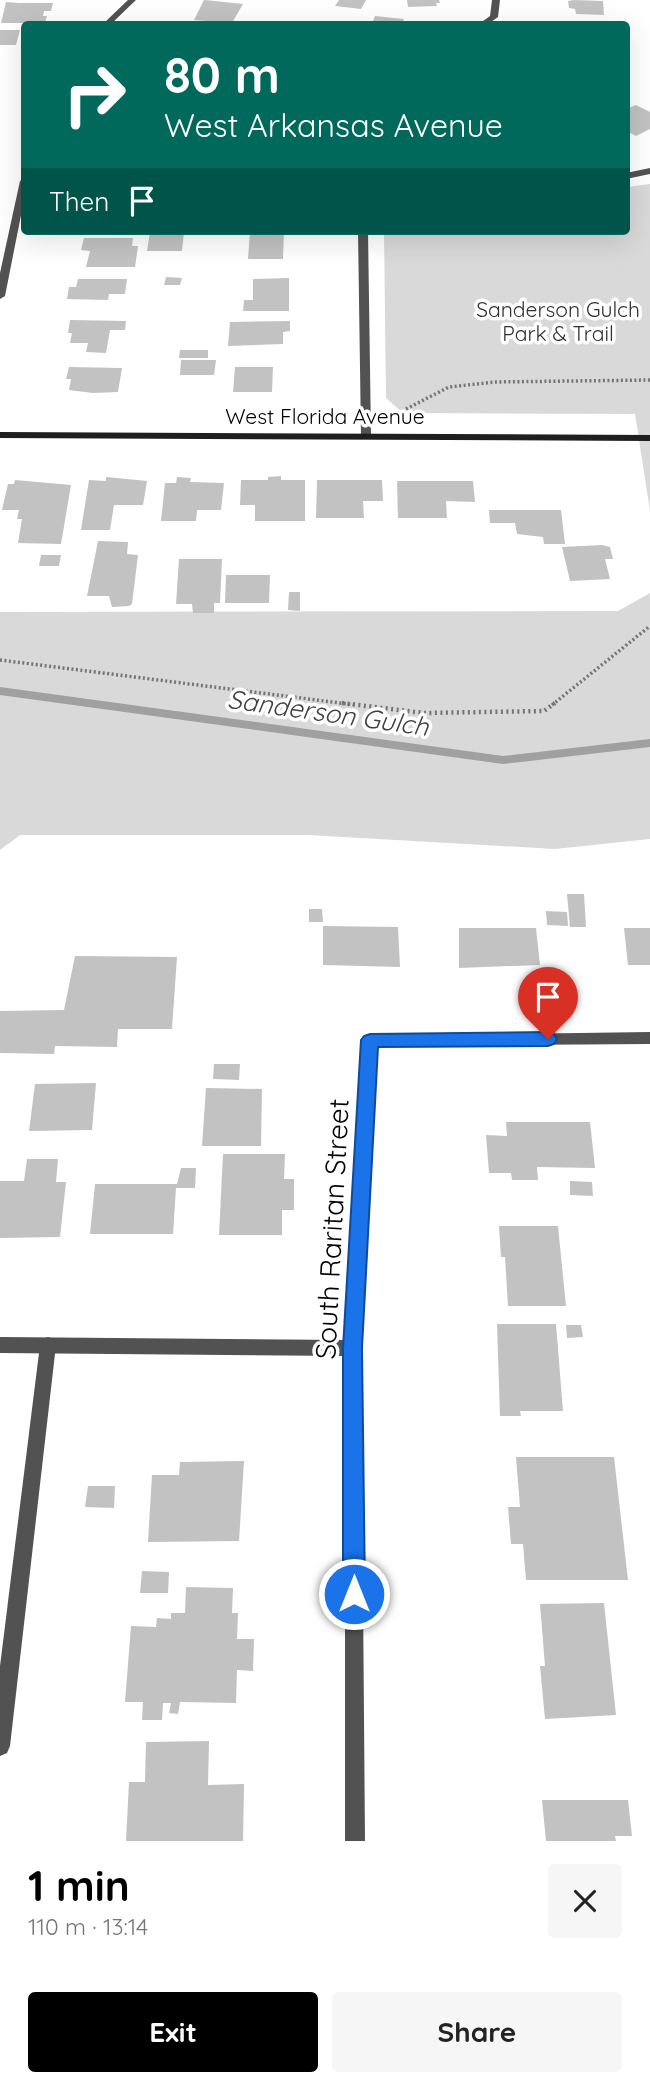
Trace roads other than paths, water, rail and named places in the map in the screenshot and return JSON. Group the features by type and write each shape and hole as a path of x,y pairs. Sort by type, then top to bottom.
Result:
{"street":[{"path":"110,21 132,0"},
{"path":"488,21 494,17 496,0"},
{"path":"630,175 650,171"},
{"path":"0,296 21,195"},
{"path":"363,235 366,436"},
{"name":"West Florida Avenue","path":"0,435 650,438"},
{"name":"South Raritan Street","path":"355,1841 353,1348 370,1040 650,1038"},
{"path":"0,1345 353,1348"},
{"path":"0,1746 48,1345"}],"waterway":[{"name":"Sanderson Gulch","path":"0,691 503,760 650,743"}],"park label":[{"name":"Sanderson Gulch Park & Trail","path":"558,322"}]}
